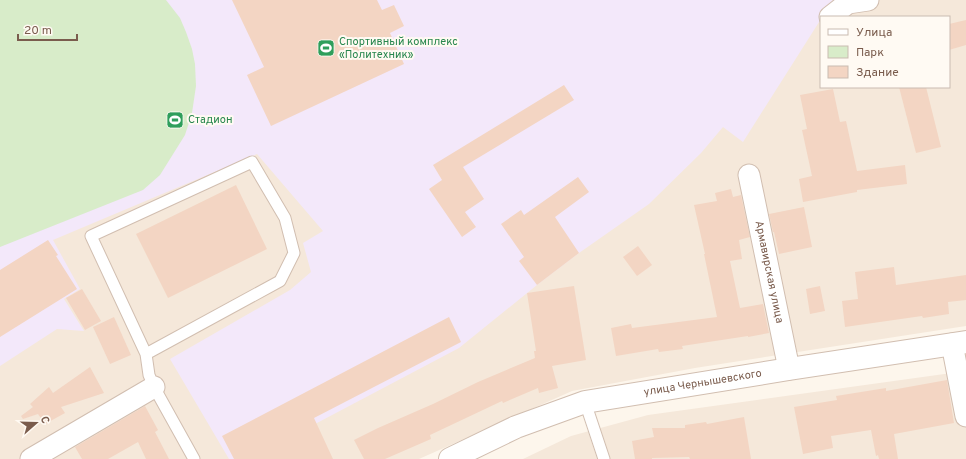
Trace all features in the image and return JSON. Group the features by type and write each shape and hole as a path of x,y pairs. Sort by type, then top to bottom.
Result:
{"street":[{"path":"831,16 848,4 868,0"},
{"name":"Армавирская улица","path":"749,176 789,369"},
{"path":"959,343 966,416"},
{"name":"улица Чернышевского","path":"450,459 516,427 585,402 959,343"},
{"path":"31,459 154,387"}],"lane":[{"path":"146,354 280,281 294,253 285,218 252,162 91,236 146,354 149,375 154,387 194,459"},
{"path":"585,402 604,459"}],"shaded area":[{"path":"0,0 966,0 966,326 695,368 572,391 419,459 0,459"},
{"path":"0,0 833,0 823,16 820,16 820,21 743,142 723,127 701,153 649,204 579,253 459,348 249,459 229,459 170,359 290,290 311,272 303,243 323,231 257,154 53,240 80,289 64,299 84,331 57,329 0,366"},
{"path":"966,371 966,459 523,459 571,436 648,415"}],"green space":[{"path":"0,0 166,0 180,18 192,49 195,64 196,86 192,113 185,135 160,175 143,190 0,247"}],"building":[{"name":"Спортивный комплекс «Политехник»","path":"232,0 377,0 382,10 394,5 404,26 390,33 404,64 271,126 247,75 264,67"},
{"path":"966,20 966,45 950,50 950,24"},
{"path":"564,85 574,100 463,167 484,199 465,212 476,227 462,237 429,189 442,180 433,165"},
{"path":"899,88 926,88 941,147 916,153"},
{"path":"833,89 840,122 846,121 857,171 905,165 907,184 857,190 857,192 803,202 799,179 812,176 802,130 807,129 800,95"},
{"path":"578,177 589,192 555,217 579,253 537,285 519,261 524,257 501,224 521,210 524,215"},
{"path":"236,185 267,249 168,298 136,234"},
{"path":"731,189 733,197 741,195 750,237 739,240 742,259 730,261 740,308 763,304 769,333 682,346 683,349 659,352 658,349 616,356 611,328 631,324 632,328 717,317 694,205 717,201 715,193"},
{"path":"804,207 812,247 779,254 769,214"},
{"path":"48,240 58,255 56,256 77,289 0,337 0,270"},
{"path":"638,246 652,265 637,276 623,257"},
{"path":"894,267 896,285 966,275 966,300 948,302 949,314 923,318 922,316 845,327 842,301 858,299 855,272"},
{"path":"574,286 586,360 552,366 558,388 539,393 538,388 503,403 502,401 430,435 431,439 385,459 364,459 354,440 478,382 535,358 534,351 536,351 527,293"},
{"path":"820,286 825,311 810,314 806,289"},
{"path":"82,289 101,321 85,330 66,298"},
{"path":"114,317 131,355 110,364 93,327"},
{"path":"449,317 461,342 314,418 333,459 234,459 222,436"},
{"path":"90,367 104,393 61,407 65,413 45,424 38,414 23,419 21,416 33,407 30,404 49,387 53,393"},
{"path":"947,380 954,423 894,434 898,459 879,459 878,455 876,456 871,430 831,436 833,448 803,454 794,407 837,400 836,396 886,388 886,391"},
{"path":"145,406 158,430 155,432 169,459 146,459 138,442 108,459 82,459 75,447"},
{"path":"744,417 751,459 690,459 689,457 635,459 632,441 654,437 652,428 685,428 685,425 706,422 707,424"}],"place":[{"name":"Спортивный комплекс «Политехник»","path":"326,48"},
{"name":"Стадион","path":"175,120"}]}
